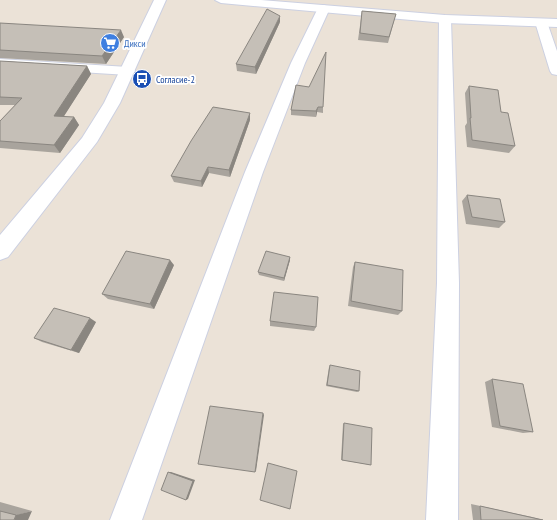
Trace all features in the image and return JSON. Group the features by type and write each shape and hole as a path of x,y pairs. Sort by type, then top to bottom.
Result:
{"street":[{"path":"0,251 88,142 112,103 160,0"},
{"path":"221,0 445,19 557,23"},
{"path":"126,520 254,172 298,63 324,8"},
{"path":"442,520 448,283 445,19"},
{"path":"541,22 557,70"},
{"path":"0,64 128,70"}],"building":[{"path":"267,9 280,16 255,67 236,64"},
{"path":"362,11 396,14 389,37 360,33"},
{"path":"0,23 121,30 102,56 0,50"},
{"path":"326,52 323,107 318,107 316,111 291,110 296,85 309,87"},
{"path":"0,61 87,66 54,116 74,117 54,145 0,141 0,121 22,98 0,97"},
{"path":"469,86 498,90 501,112 508,113 515,146 472,140"},
{"path":"213,107 250,113 229,170 208,167 201,181 171,176 191,141"},
{"path":"467,195 500,199 505,222 472,217"},
{"path":"126,251 170,260 150,304 102,294"},
{"path":"266,251 290,257 284,278 258,272"},
{"path":"355,262 403,270 402,311 351,301"},
{"path":"274,292 318,297 316,327 270,321"},
{"path":"54,308 90,318 71,350 34,338"},
{"path":"330,365 360,371 359,391 327,385"},
{"path":"492,379 523,384 533,432 500,426"},
{"path":"210,406 263,413 255,472 198,464"},
{"path":"344,423 372,428 371,465 342,460"},
{"path":"268,463 297,471 290,509 260,500"},
{"path":"168,472 193,481 186,500 161,490"},
{"path":"480,506 543,520 481,520"},
{"path":"0,511 16,515 14,520 0,520"}],"place":[{"name":"Дикси","path":"110,43"},
{"name":"Согласие-2","path":"142,79"}]}
